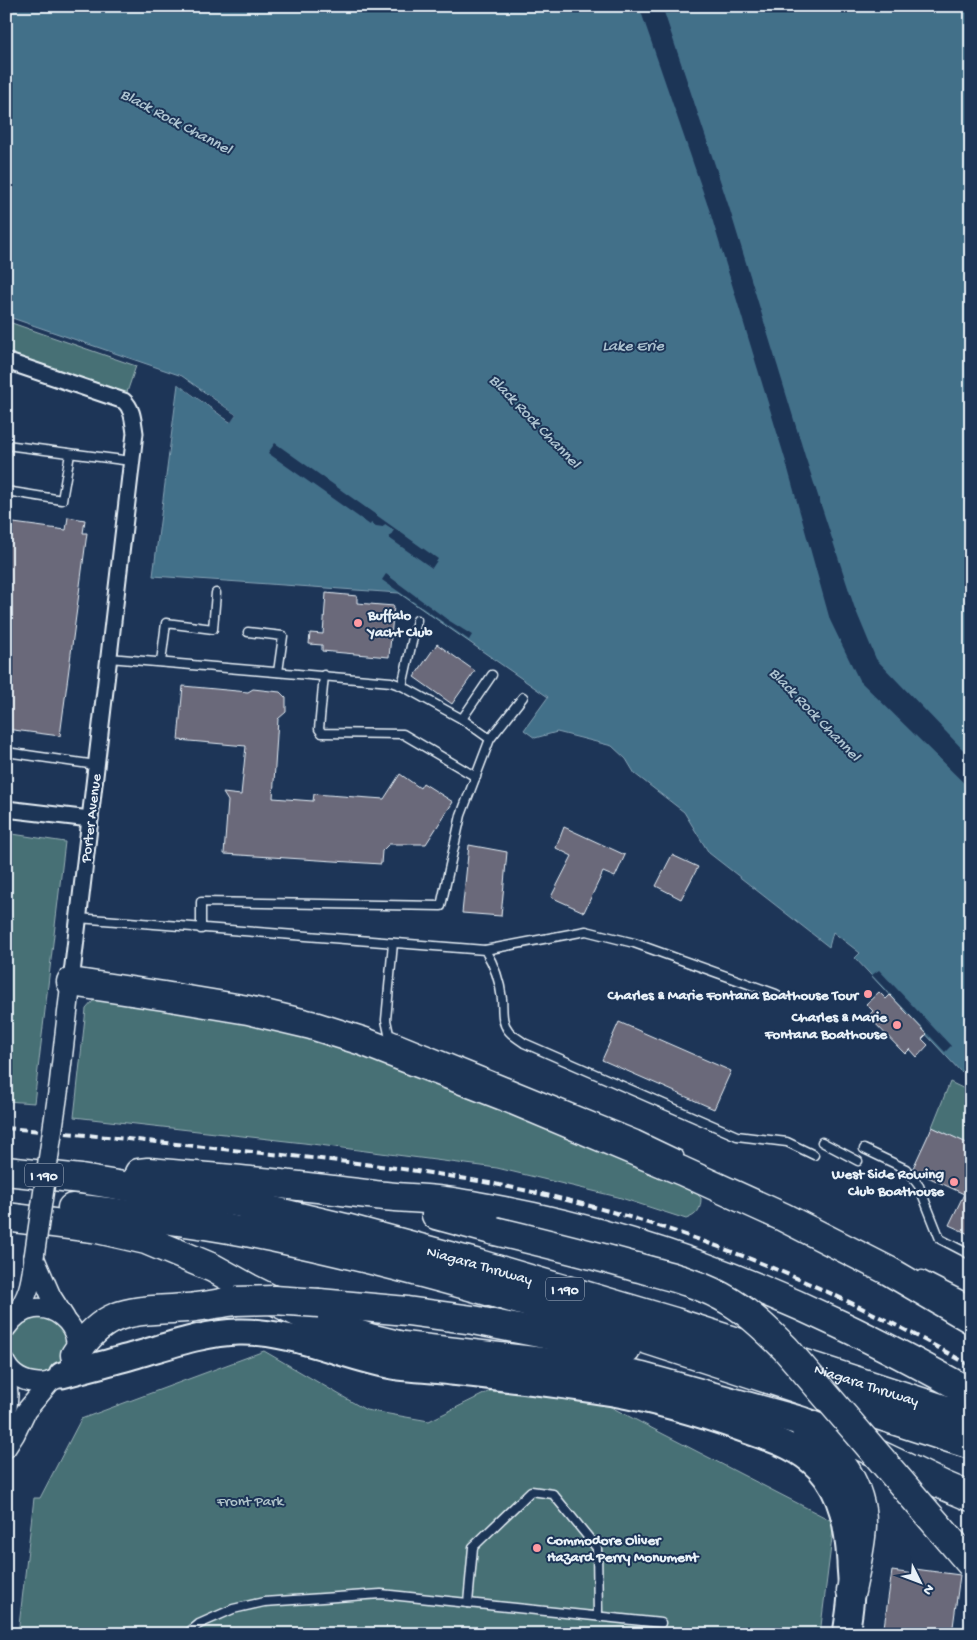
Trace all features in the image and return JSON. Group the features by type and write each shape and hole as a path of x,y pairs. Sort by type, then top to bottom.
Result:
{"highway":[{"path":"71,982 248,1010 311,1025 362,1040 506,1097 682,1171 784,1217 889,1271 971,1319"},
{"name":"Niagara Thruway","path":"6,1171 81,1179 184,1196 236,1202 355,1230 479,1264 675,1322 971,1418"},
{"path":"81,1179 148,1172 248,1180 437,1200 543,1219 668,1255 734,1279 839,1324 971,1393"},
{"path":"387,1196 439,1216 568,1248 689,1282 731,1302 770,1332 786,1349 971,1564"},
{"name":"Niagara Thruway","path":"6,1200 133,1214 209,1225 340,1252 558,1312 740,1369 971,1445"},
{"path":"6,1217 93,1228 146,1240 212,1268 249,1288 326,1324 370,1338 403,1346 597,1368 682,1387 801,1421 971,1497"},
{"path":"63,1370 91,1332 108,1320 122,1315 138,1311 188,1308 236,1301 274,1300 407,1311 473,1320 603,1345 683,1364 740,1369"},
{"path":"63,1370 134,1356 183,1340 213,1334 240,1332 292,1338 398,1367 554,1384 615,1393 666,1404 787,1445 803,1454 819,1468 837,1495 844,1515 849,1540 851,1591"},
{"path":"749,1407 804,1429 818,1438 845,1469 858,1499 861,1508 862,1527 846,1634"}],"street":[{"name":"Porter Avenue","path":"6,361 124,401 132,413 135,433 59,1086 31,1283 26,1300 9,1323"},
{"path":"6,809 90,819"},
{"path":"6,1448 26,1411 63,1370 76,1342 73,1329 51,1296 34,1257"},
{"name":"Porter Avenue","path":"9,1323 22,1312 33,1308 45,1308 56,1312 66,1319"},
{"path":"6,1364 17,1376 27,1382 39,1383 63,1370"},
{"path":"6,1374 8,1395 6,1421"}],"lane":[{"path":"6,445 132,461"},
{"path":"6,491 62,500 70,454"},
{"path":"161,662 166,622 214,629 216,593"},
{"path":"402,686 417,620"},
{"path":"248,632 283,636 278,672"},
{"path":"109,658 391,682 402,686 462,719 490,739"},
{"path":"324,675 319,729 322,734 403,734 476,777"},
{"path":"462,719 492,675"},
{"path":"201,928 201,902 441,906 461,815 490,739 523,697"},
{"path":"6,752 96,765"},
{"path":"78,918 486,950 586,932 634,943 776,994"},
{"path":"393,943 386,1020 390,1034 637,1135 690,1161"},
{"path":"486,950 498,977 503,1020 508,1031 524,1043 736,1136 787,1142 814,1155"},
{"path":"822,1142 858,1161"},
{"path":"864,1149 906,1169 919,1186 940,1239 971,1255"},
{"path":"911,1269 971,1300"},
{"path":"468,1603 473,1547 531,1491 553,1494 597,1548 598,1616"},
{"path":"187,1634 199,1624 233,1609 264,1602 381,1594 661,1623"}],"green space":[{"path":"6,321 136,366 124,401 6,361"},
{"path":"6,833 65,842 34,1103 6,1101"},
{"path":"99,1000 204,1016 273,1030 376,1059 420,1075 624,1160 696,1193 701,1198 699,1209 696,1214 686,1219 618,1197 497,1168 304,1143 74,1117 86,1009 93,1001"},
{"path":"950,1082 971,1092 971,1145 932,1127"},
{"path":"44,1316 62,1325 70,1342 59,1369 40,1375 31,1374 15,1362 10,1344 12,1334 25,1319"},
{"name":"Front Park","path":"264,1351 366,1410 429,1421 492,1390 603,1403 834,1522 820,1634 18,1634 34,1498 40,1498 81,1419"}],"water":[{"name":"Lake Erie","path":"6,6 971,6 971,1071 966,1067 961,1072 855,958 860,953 833,932 829,947 709,853 684,812 635,774 626,759 612,746 557,732 535,738 524,730 548,697 399,593 153,576 178,384 230,422 236,415 182,376 6,316"}],"pier":[{"path":"639,6 662,6 729,207 805,456 854,606 876,659 971,758 971,790 859,680 830,620 786,462 710,212"},
{"path":"179,375 236,415 231,422 178,384 179,382 230,419 233,416 179,377"},
{"path":"275,443 438,559 432,568 389,538 394,530 385,524 383,527 371,523 370,525 268,453"},
{"path":"386,574 448,620 472,635 469,640 382,580"},
{"path":"879,970 951,1046 945,1052 872,975"}],"building":[{"path":"68,517 85,520 83,533 87,533 60,736 6,729 6,626 11,593 6,593 6,522 66,530"},
{"name":"Buffalo Yacht Club","path":"326,593 357,596 357,603 394,606 389,657 322,651 322,645 309,644 310,633 323,634"},
{"path":"437,644 475,671 452,704 414,677"},
{"path":"183,686 248,692 253,689 280,692 286,698 286,712 278,719 273,798 313,801 314,794 384,799 400,774 420,788 423,783 453,802 426,844 389,844 382,851 381,864 224,854 228,801 223,793 241,795 246,746 178,740"},
{"path":"564,827 625,855 615,877 603,872 584,912 551,897 572,856 556,848"},
{"path":"469,845 507,852 501,916 462,913"},
{"path":"672,855 698,867 681,899 656,886"},
{"name":"Charles & Marie Fontana Boathouse","path":"879,992 886,999 890,995 927,1034 922,1039 928,1045 917,1057 910,1049 905,1054 868,1016 873,1011 866,1004"},
{"path":"619,1022 731,1071 714,1109 602,1060"},
{"name":"West Side Rowing Club Boathouse","path":"932,1127 971,1145 971,1235 949,1225 964,1194 915,1171 913,1168"},
{"path":"915,1569 960,1575 952,1634 883,1634 892,1571 914,1574"}],"railway":[{"path":"6,1128 148,1141 423,1172 499,1185 594,1207 650,1223 760,1263 867,1311 971,1366"}],"place":[{"name":"Buffalo Yacht Club","path":"358,623"},
{"name":"Charles & Marie Fontana Boathouse Tour","path":"868,994"},
{"name":"Charles & Marie Fontana Boathouse","path":"897,1025"},
{"name":"West Side Rowing Club Boathouse","path":"954,1182"},
{"name":"Commodore Oliver Hazard Perry Monument","path":"537,1548"}],"water label":[{"name":"Black Rock Channel","path":"177,120"},
{"name":"Black Rock Channel","path":"536,420"},
{"name":"Black Rock Channel","path":"816,713"}]}
